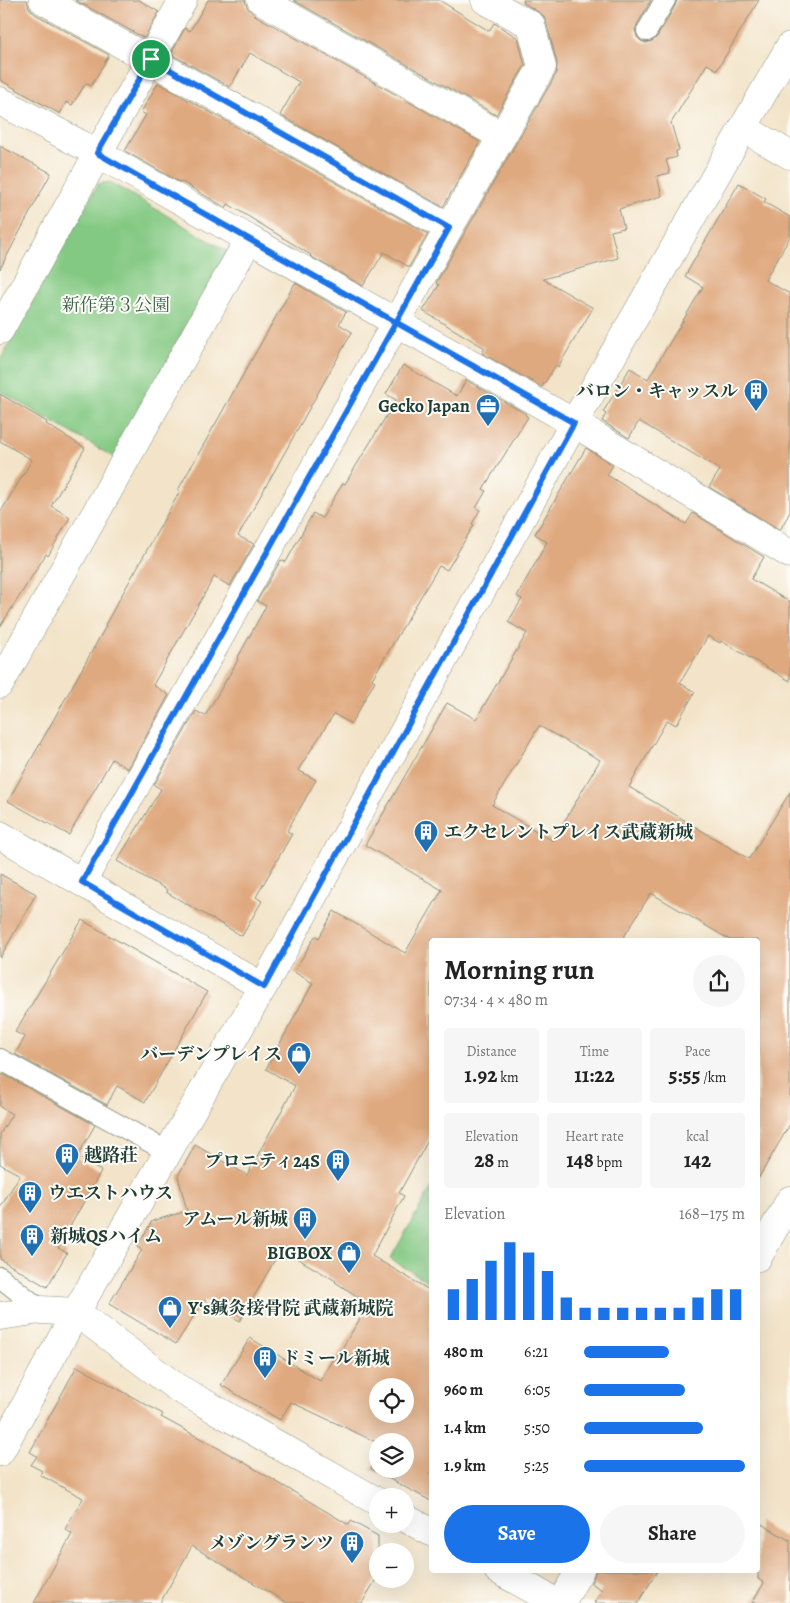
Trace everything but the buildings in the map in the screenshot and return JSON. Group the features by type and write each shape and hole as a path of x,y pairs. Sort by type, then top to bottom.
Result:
{"street":[{"path":"43,0 449,228"},
{"path":"0,330 183,0"},
{"path":"261,0 501,136"},
{"path":"82,882 449,228 542,67 531,25 485,0"},
{"path":"0,1452 76,1312 264,987 574,423 790,46"},
{"path":"0,101 97,153 574,423 790,554"},
{"path":"743,128 790,155"},
{"path":"0,684 249,239"},
{"path":"0,835 264,987"},
{"path":"760,1253 790,1200"},
{"path":"0,1316 41,1310 76,1312 176,1387 369,1497"},
{"path":"414,1523 429,1531"},
{"path":"503,1573 557,1603"},
{"path":"561,1603 578,1573"}],"lane":[{"path":"646,32 665,0"},
{"path":"0,1059 168,1152"},
{"path":"0,1277 41,1310"}],"green space":[{"name":"新作第３公園","path":"110,182 227,251 115,458 0,391 0,360 98,184"},
{"path":"429,1191 429,1282 390,1259"}],"place":[{"name":"バロン・キャッスル","path":"756,412"},
{"name":"Gecko Japan","path":"488,427"},
{"name":"エクセレントプレイス武蔵新城","path":"426,853"},
{"name":"バーデンプレイス","path":"299,1075"},
{"name":"越路荘","path":"67,1176"},
{"name":"プロニティ24S","path":"338,1182"},
{"name":"ウエストハウス","path":"30,1214"},
{"name":"アムール新城","path":"305,1240"},
{"name":"新城QSハイム","path":"32,1257"},
{"name":"BIGBOX","path":"349,1274"},
{"name":"Y‘s鍼灸接骨院 武蔵新城院","path":"170,1329"},
{"name":"ドミール新城","path":"265,1379"},
{"name":"メゾングランツ","path":"352,1564"}],"route":[{"path":"151,59 97,153 198,211 396,322 574,423 264,987 82,882 396,322 449,228 151,59"}]}
